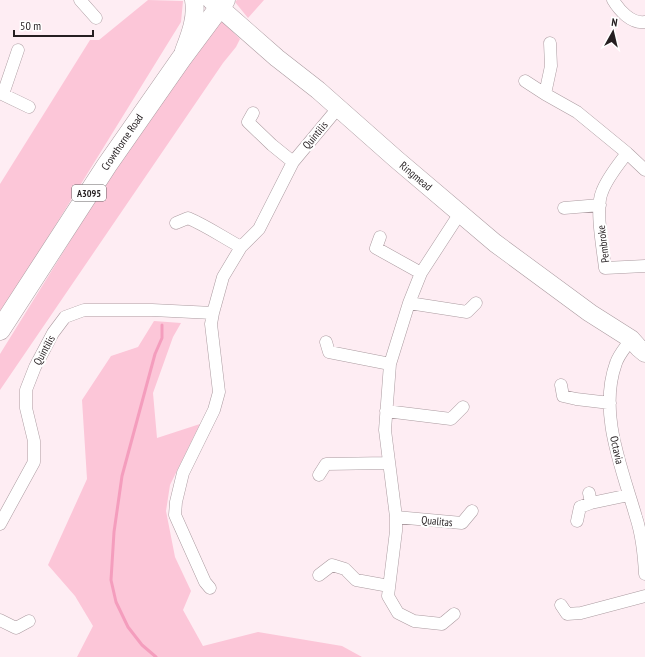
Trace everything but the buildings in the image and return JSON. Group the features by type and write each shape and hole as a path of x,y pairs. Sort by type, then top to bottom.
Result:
{"main road":[{"name":"Crowthorne Road","path":"0,330 107,165 219,3"}],"street":[{"path":"181,59 192,25 195,11 194,0"},
{"path":"613,0 619,10 630,18 642,23 645,22"},
{"path":"85,2 96,18"},
{"name":"Ringmead","path":"219,3 396,159 495,243 590,313 638,342 639,348 645,352"},
{"path":"544,94 551,66 550,43"},
{"path":"18,50 2,94 29,107"},
{"path":"524,81 577,112 627,153 645,170"},
{"name":"Quintilis","path":"210,588 205,582 175,515 176,502 183,473 214,410 219,392 211,324 213,313 223,277 241,247 259,229 293,162 338,108"},
{"path":"253,113 248,122 272,145 293,162"},
{"name":"Pembroke","path":"627,153 612,172 601,192 600,225 605,268 645,266"},
{"path":"564,208 600,205"},
{"path":"454,614 442,624 414,621 398,613 388,596 396,531 396,517 385,430 390,364 409,303 421,273 460,213"},
{"path":"176,223 188,218 202,224 241,247"},
{"path":"380,237 376,248 421,273"},
{"path":"409,303 468,312 476,303"},
{"name":"Quintilis","path":"0,524 34,462 34,441 26,408 26,390 35,367 53,333 65,317 84,310 152,310 213,313"},
{"path":"326,342 329,352 390,364"},
{"name":"Octavia","path":"638,342 616,362 610,404 616,450 629,495 641,517 645,574"},
{"path":"561,385 563,396 610,404"},
{"path":"386,411 451,419 462,407"},
{"path":"320,475 326,464 388,463"},
{"path":"577,520 580,507 590,498 629,495"},
{"name":"Qualitas","path":"396,517 462,523 472,510"},
{"path":"319,575 332,565 345,568 356,580 389,586"},
{"path":"561,605 567,614 581,614 645,596"},
{"path":"0,620 16,628 29,621"}],"shaded area":[{"path":"148,0 183,1 181,22 0,315 0,184 90,40 99,40"},
{"path":"237,0 264,0 248,18 235,2"},
{"path":"218,17 240,39 236,47 223,63 0,390 0,354 165,88"},
{"path":"154,321 181,323 173,337 153,393 157,438 200,424 170,485 166,511 175,557 191,591 183,610 203,646 258,632 342,646 362,657 77,657 93,626 75,596 48,565 87,479 82,400 111,356 138,347"}],"waterway":[{"path":"156,657 142,645 128,627 116,602 111,580 114,532 122,476 155,354 162,338 162,325"}]}
